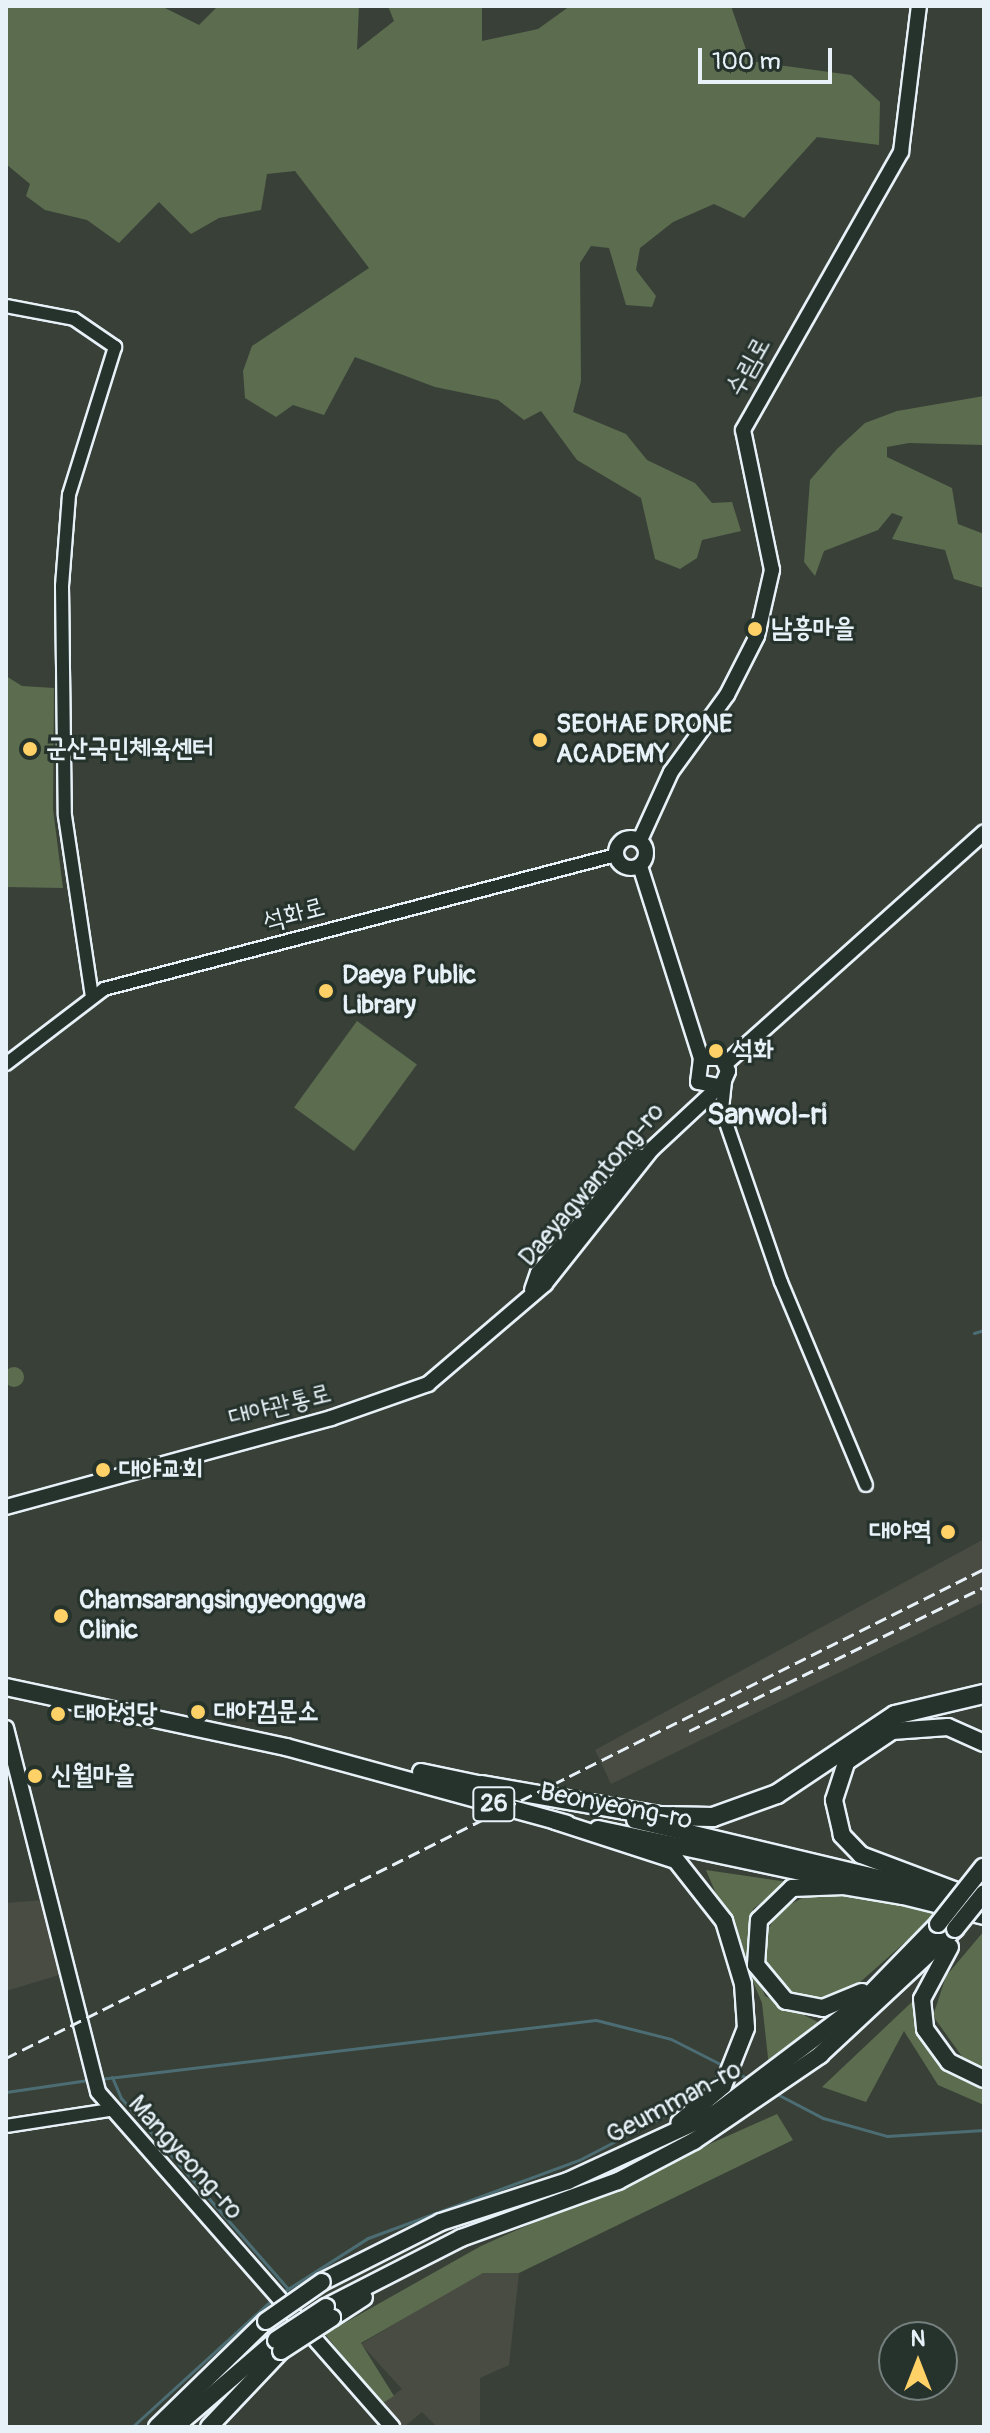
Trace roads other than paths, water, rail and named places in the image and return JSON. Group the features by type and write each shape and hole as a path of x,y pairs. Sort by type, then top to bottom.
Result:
{"highway":[{"path":"482,1785 660,1816 713,1817 777,1794 895,1715 984,1694"}],"main road":[{"name":"수림로","path":"701,1058 640,866 647,852 640,840 671,772 727,695 757,636 772,570 743,430 901,152 919,6"},
{"path":"726,1063 713,1055 701,1058 695,1077 707,1087 719,1086 726,1063 984,832"},
{"path":"640,840 623,840 616,855 627,868 640,866"},
{"name":"Daeyagwantong-ro","path":"532,1290 538,1273 687,1101 695,1077"},
{"name":"Daeyagwantong-ro","path":"532,1290 562,1264 652,1149 719,1086"},
{"name":"대야관통로","path":"6,1507 405,1396 459,1360 532,1290"},
{"name":"Beonyeong-ro","path":"6,1685 482,1785 984,1904"},
{"name":"Beonyeong-ro","path":"6,1685 286,1747 555,1821 984,1916"},
{"path":"984,1743 948,1727 892,1731 846,1762 834,1800 842,1835 861,1855 984,1904"},
{"name":"Mangyeong-ro","path":"6,1728 97,2089 109,2110 392,2427"},
{"path":"555,1821 658,1851 696,1878 736,1955 746,2028 718,2117"},
{"path":"984,1866 929,1979 922,2014 935,2048 984,2079"},
{"path":"903,1896 816,1885 779,1895 754,1934 762,1978 804,2008 847,2003 984,1904"},
{"path":"951,1929 984,1893"},
{"name":"Geumman-ro","path":"278,2345 329,2312 461,2238 618,2181 821,2053 951,1929"},
{"name":"Geumman-ro","path":"186,2396 266,2321 322,2282 441,2222 598,2169 718,2117"},
{"path":"209,2427 278,2345"},
{"path":"175,2427 278,2345"},
{"path":"216,2427 251,2377"},
{"path":"145,2427 186,2396"},
{"path":"157,2427 186,2396"}],"street":[{"path":"6,306 74,319 115,347 69,495 63,555 65,816 92,996"},
{"name":"석화로","path":"6,1064 92,996 616,855"},
{"path":"719,1086 808,1371 864,1486"},
{"path":"6,2126 109,2110"}],"waterway":[{"path":"974,1333 984,1330"},
{"path":"100,2079 596,2020 671,2039 724,2066"},
{"path":"280,2294 368,2238 579,2160 676,2110 714,2082 722,2065"},
{"path":"734,2072 749,2079"},
{"path":"112,2077 121,2098 288,2289"},
{"path":"6,2092 88,2080"},
{"path":"777,2094 823,2118 887,2136 984,2130"},
{"path":"132,2427 274,2298"}],"railway":[{"path":"6,2058 984,1569"},
{"path":"689,1731 984,1587"}],"place":[{"name":"남흥마을","path":"755,629"},
{"name":"SEOHAE DRONE ACADEMY","path":"540,740"},
{"name":"군산국민체육센터","path":"30,749"},
{"name":"Daeya Public Library","path":"326,991"},
{"name":"석화","path":"716,1051"},
{"name":"대야교회","path":"103,1470"},
{"name":"대야역","path":"948,1532"},
{"name":"Chamsarangsingyeonggwa Clinic","path":"61,1616"},
{"name":"대야검문소","path":"198,1712"},
{"name":"대야성당","path":"58,1714"},
{"name":"신월마을","path":"35,1776"}],"district":[{"name":"Sanwol-ri","path":"767,1115"}]}
